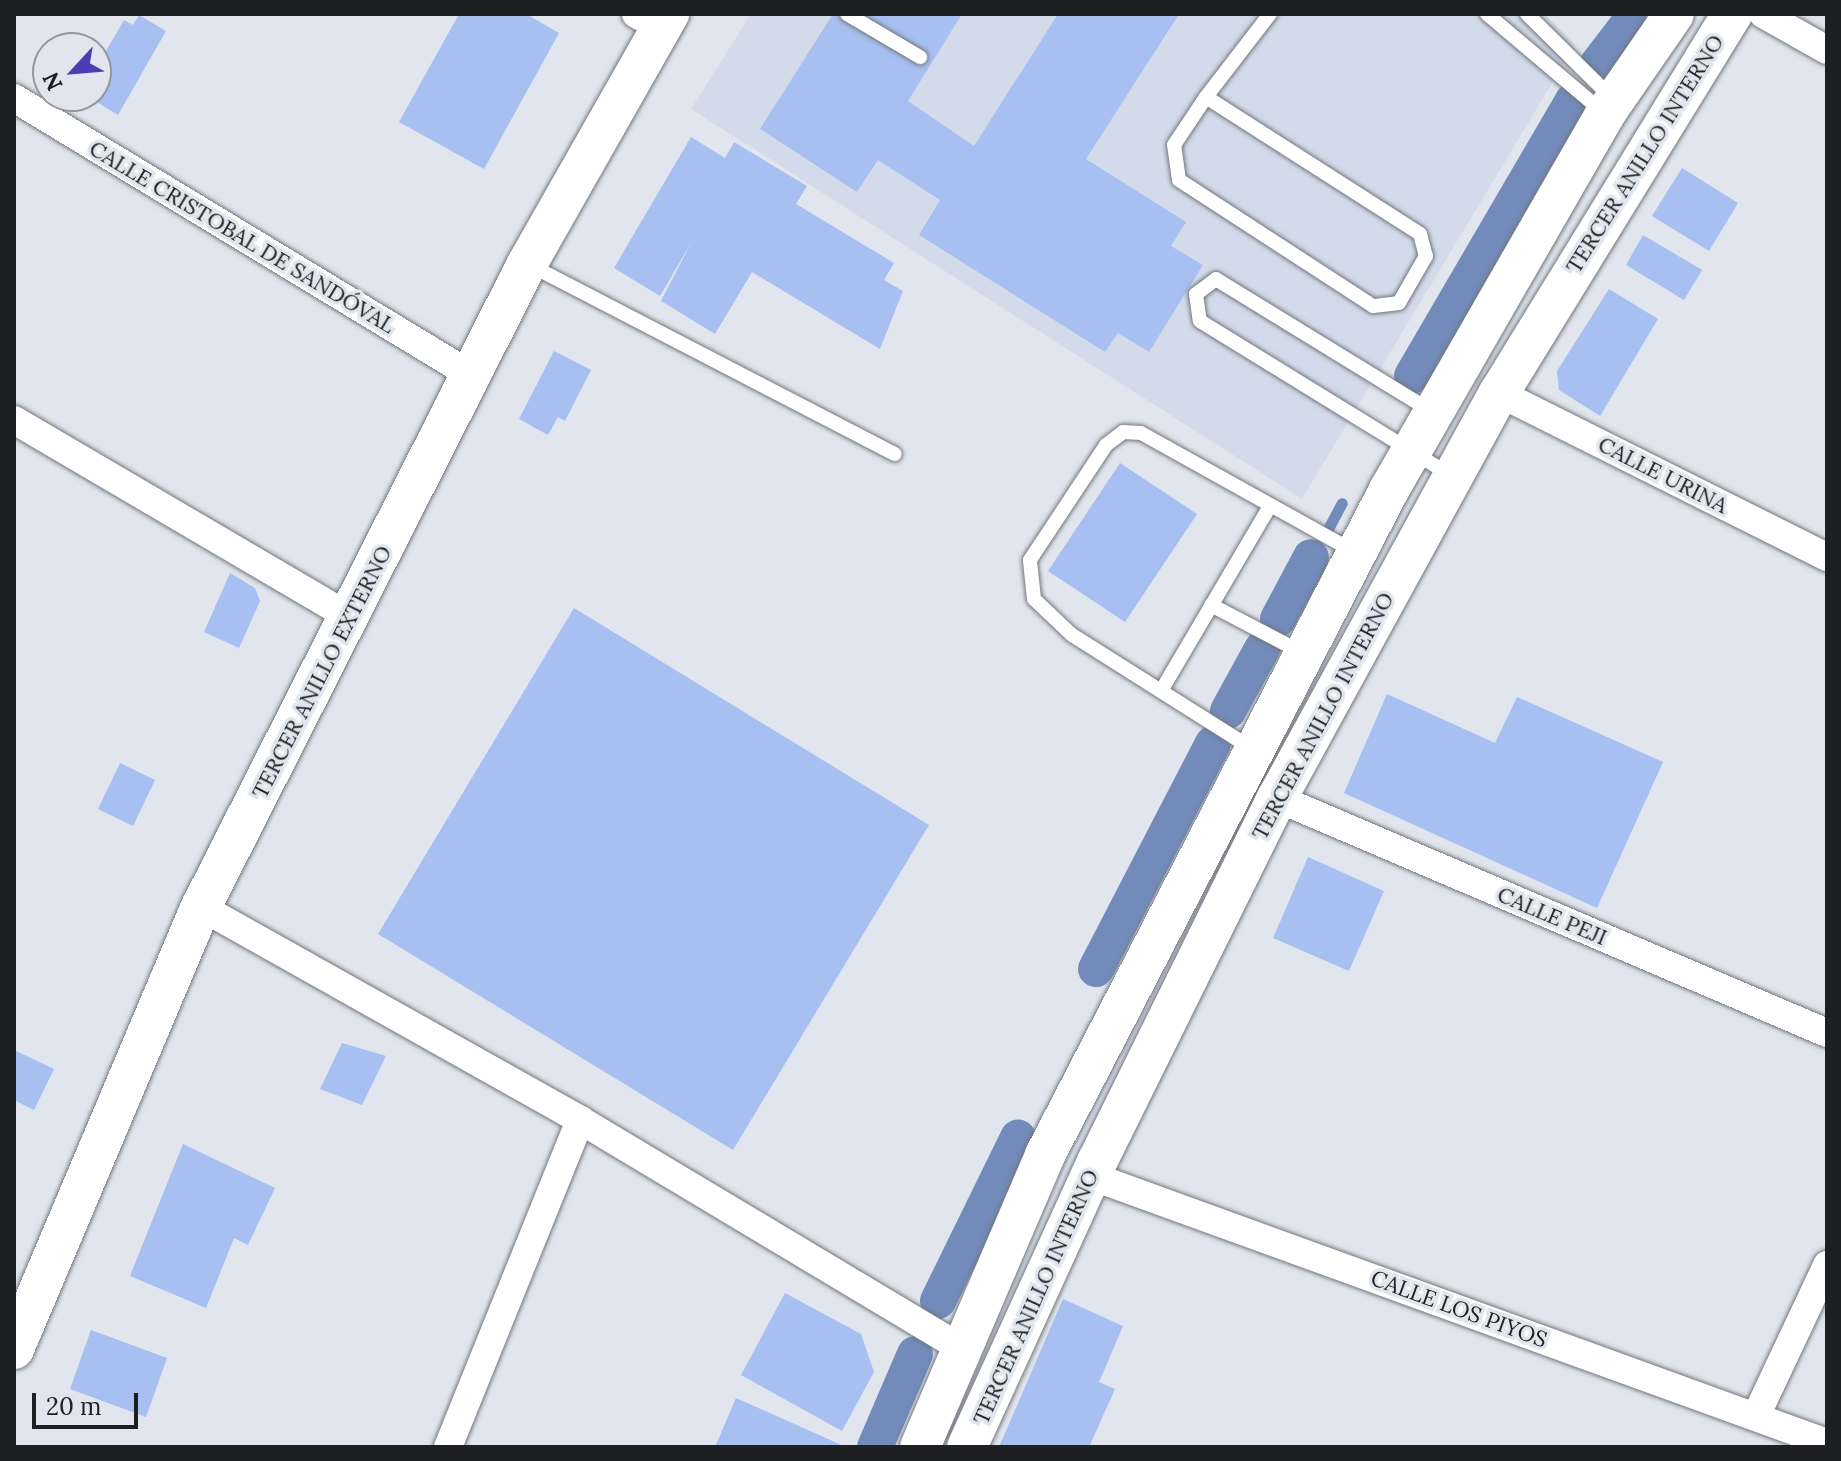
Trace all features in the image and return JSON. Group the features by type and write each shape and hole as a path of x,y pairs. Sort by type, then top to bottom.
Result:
{"main road":[{"name":"TERCER ANILLO INTERNO","path":"967,1447 1094,1168 1277,798 1400,573 1433,465 1431,411 1674,14"},
{"path":"1433,465 1627,159 1615,112 1657,109 1720,14"},
{"name":"TERCER ANILLO INTERNO","path":"920,1447 1079,1085 1389,490 1433,465 1499,393 1732,14"},
{"name":"TERCER ANILLO EXTERNO","path":"14,1349 201,907 527,264 655,19"},
{"path":"1079,1085 1110,1071 1140,1038 1255,812 1277,798 1274,777 1390,546 1389,490"},
{"path":"942,1447 974,1368 964,1350 991,1333 1007,1308 1066,1182 1094,1168"}],"street":[{"path":"1763,14 1827,50"},
{"name":"CALLE CRISTOBAL DE SANDÓVAL","path":"14,98 471,375"},
{"name":"CALLE URINA","path":"1499,393 1827,557"},
{"path":"14,420 350,617"},
{"name":"CALLE PEJI","path":"1277,798 1827,1033"},
{"path":"201,907 580,1120 964,1350"},
{"path":"448,1447 580,1120"},
{"name":"CALLE LOS PIYOS","path":"1094,1168 1827,1443"},
{"path":"1756,1416 1827,1265"}],"lane":[{"path":"847,14 920,57"},
{"path":"1206,97 1420,234 1426,256 1399,303 1373,306 1179,180 1174,145 1206,97 1270,14"},
{"path":"1487,14 1615,112"},
{"path":"1527,14 1615,112"},
{"path":"527,264 895,454"},
{"path":"1431,411 1216,279 1196,294 1192,307 1200,321 1433,465"},
{"path":"1253,750 1072,635 1034,599 1030,560 1106,445 1123,432 1141,433 1356,552"},
{"path":"1161,691 1270,506"},
{"path":"1211,605 1304,653"}],"shaded area":[{"path":"751,14 1544,14 1575,45 1302,499 691,109"}],"building":[{"path":"459,14 526,14 559,33 484,169 399,122"},
{"path":"833,14 962,14 908,101 974,146 1058,14 1179,14 1086,159 1186,222 1171,246 1203,265 1149,352 1118,333 1105,352 919,235 940,200 878,160 857,192 760,129"},
{"path":"139,15 166,31 118,115 112,111 112,41 124,20 133,25"},
{"path":"691,137 725,158 734,142 807,186 796,204 894,263 884,280 903,291 880,349 752,272 715,334 661,301 691,243 660,296 614,268"},
{"path":"1682,168 1738,203 1709,251 1652,216"},
{"path":"1643,235 1702,270 1684,300 1626,265"},
{"path":"1609,289 1658,319 1600,416 1559,390 1557,371"},
{"path":"554,351 591,370 565,421 558,417 548,435 519,419"},
{"path":"1120,463 1197,514 1125,622 1048,571"},
{"path":"230,573 255,588 260,601 239,648 204,632"},
{"path":"574,608 929,825 733,1150 378,934"},
{"path":"1387,694 1495,743 1517,697 1663,762 1597,908 1344,793"},
{"path":"120,763 155,780 133,826 98,809"},
{"path":"1308,857 1384,891 1349,971 1273,938"},
{"path":"342,1043 386,1056 362,1105 320,1089"},
{"path":"14,1050 54,1069 34,1110 14,1100"},
{"path":"183,1144 275,1188 248,1245 234,1238 206,1308 130,1276"},
{"path":"785,1293 861,1334 874,1372 842,1431 741,1375"},
{"path":"1063,1299 1123,1326 1099,1382 1115,1389 1089,1447 999,1447"},
{"path":"91,1330 167,1358 146,1417 70,1389"},
{"path":"736,1398 846,1447 715,1447"}],"waterway":[{"path":"1597,65 1629,23"},
{"path":"1412,376 1573,101"},
{"path":"1329,527 1342,503"},
{"path":"1278,619 1311,557"},
{"path":"1228,711 1262,649"},
{"path":"1096,969 1213,743"},
{"path":"938,1301 1018,1138"},
{"path":"875,1447 915,1354"}]}
